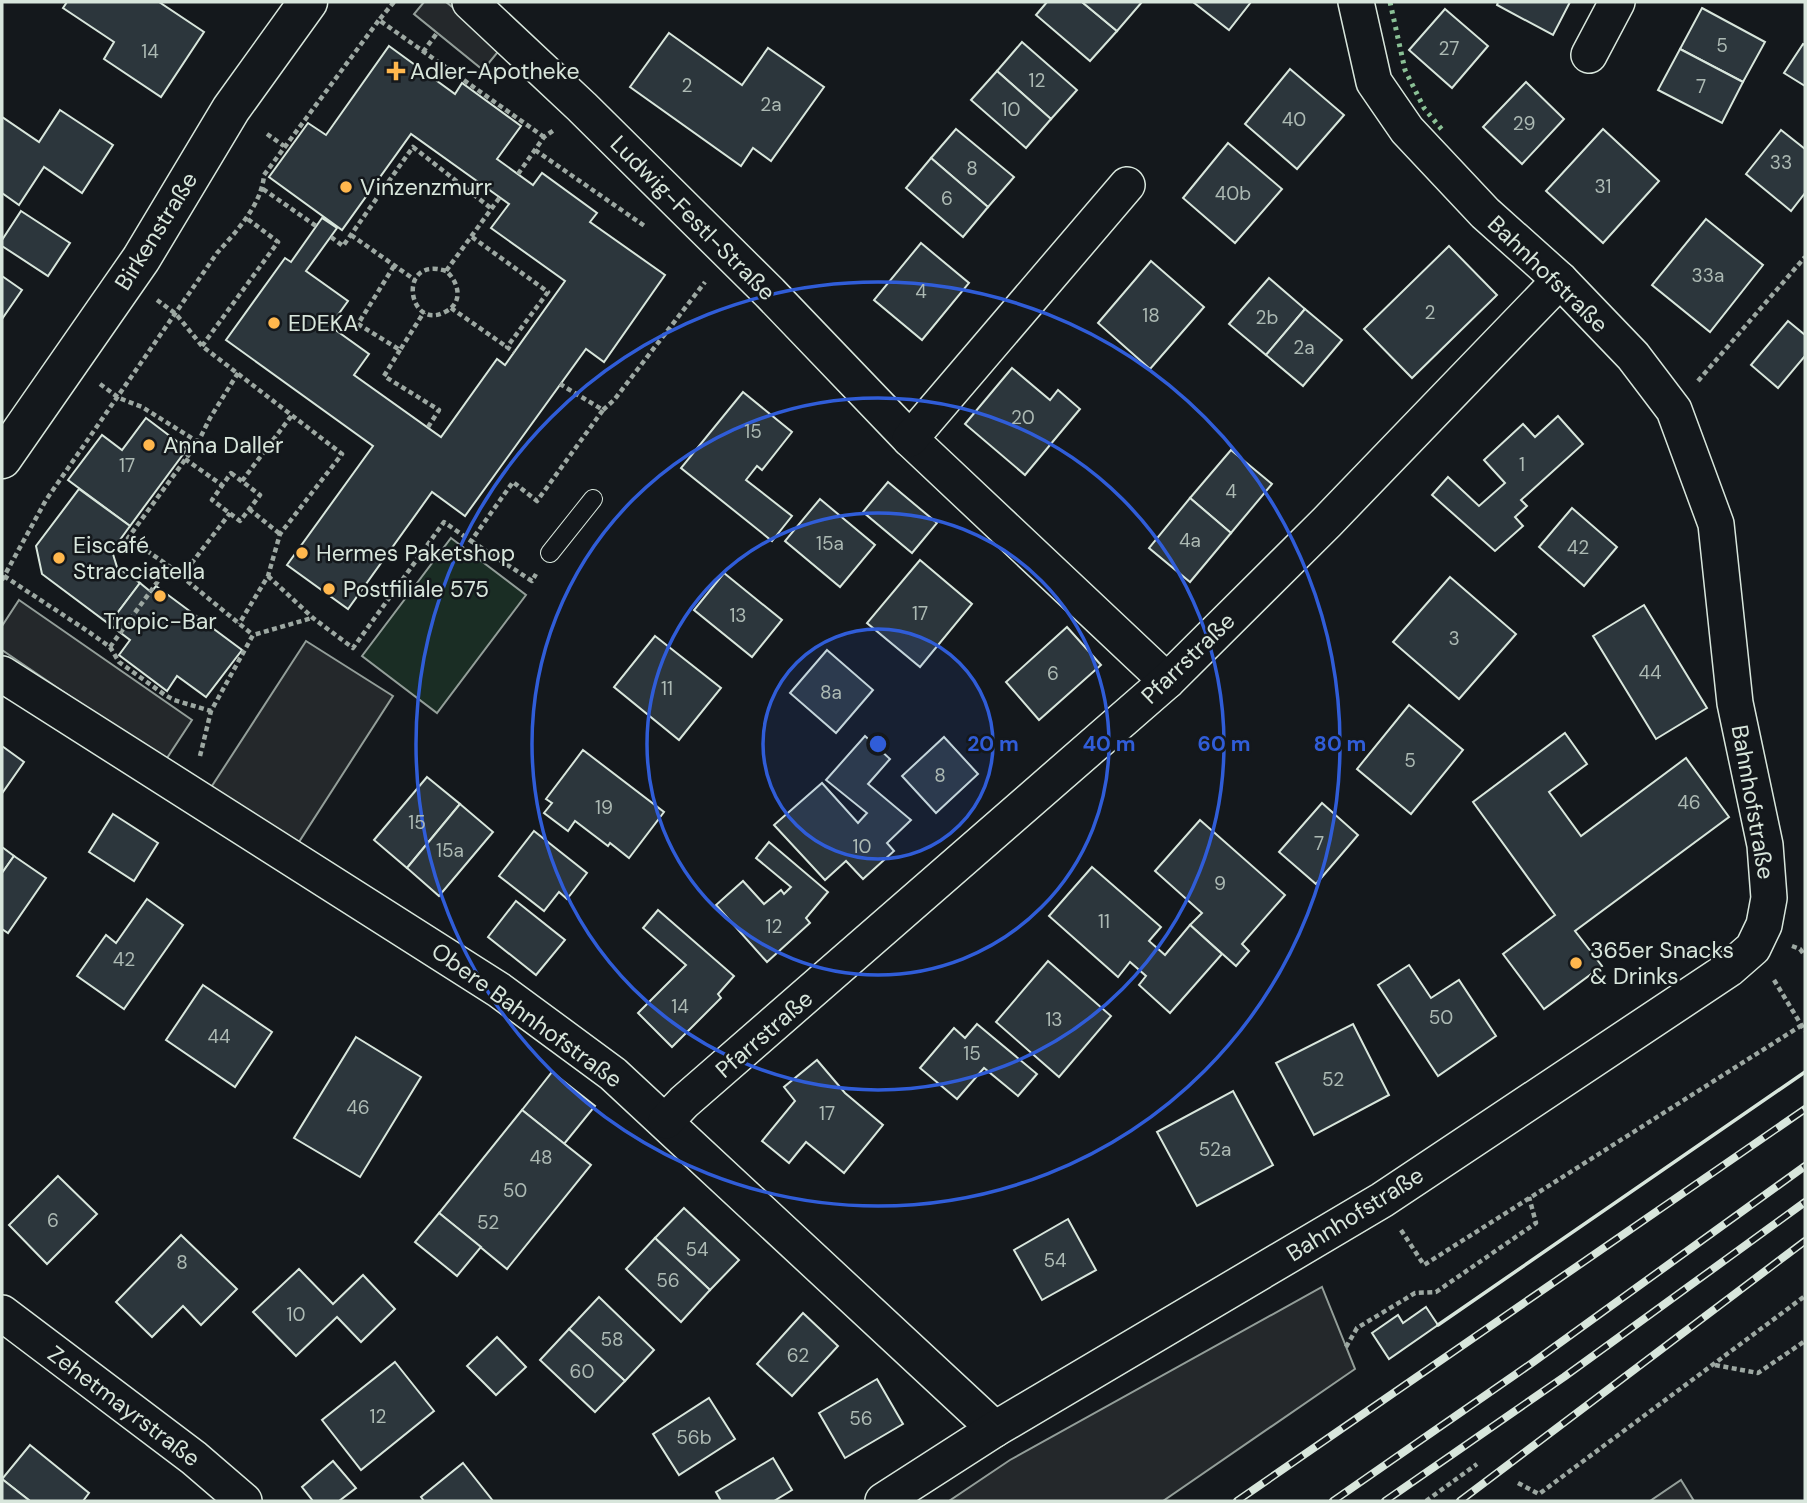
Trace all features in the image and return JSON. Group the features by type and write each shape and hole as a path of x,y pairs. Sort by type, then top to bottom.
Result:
{"street":[{"name":"Birkenstraße","path":"2,459 141,259 231,109 307,2"},
{"name":"Ludwig-Festl-Straße","path":"471,2 573,98 770,293 910,439 1167,681"},
{"name":"Bahnhofstraße","path":"883,1501 995,1429 1382,1200 1719,976 1753,948 1764,925 1769,898 1765,845 1735,703 1716,524 1674,410 1633,356 1560,281 1485,213 1406,130 1374,82 1356,2"},
{"path":"1589,55 1617,2"},
{"path":"910,439 1128,185"},
{"name":"Pfarrstraße","path":"666,1121 684,1102 1167,681 1327,522 1560,281"},
{"name":"Obere Bahnhofstraße","path":"2,674 499,990 602,1065 666,1121 763,1215 799,1245 995,1429"},
{"name":"Zehetmayrstraße","path":"2,1313 194,1458 244,1501"}],"lane":[{"path":"550,553 593,499"}],"path":[{"path":"211,710 164,697 118,662 110,647 3,578 46,500 245,217 263,189 264,175 394,2"},
{"path":"379,20 544,137 518,174"},
{"path":"423,52 437,33"},
{"path":"267,134 284,146"},
{"path":"331,237 343,246 412,147 492,209"},
{"path":"535,150 633,218"},
{"path":"263,189 316,226"},
{"path":"446,271 500,197"},
{"path":"202,346 278,242 245,217"},
{"path":"351,236 415,280"},
{"path":"472,237 548,292 507,347"},
{"path":"471,541 513,482 537,501 603,410 728,254"},
{"path":"1674,410 1805,257"},
{"path":"394,266 358,324 400,350"},
{"path":"434,268 446,271 457,283 457,299 451,308 437,315 424,312 413,300 412,288 415,280 426,270 434,268"},
{"path":"154,297 176,314 202,346 342,454 280,534 268,576 239,624"},
{"path":"451,308 514,352"},
{"path":"424,312 384,376 439,410 428,428"},
{"path":"238,373 209,418 198,442 128,538 169,566 253,635"},
{"path":"97,382 119,398 142,407 198,442"},
{"path":"560,384 603,410"},
{"path":"242,481 292,415"},
{"path":"185,459 222,485"},
{"path":"231,473 242,481 260,495 240,521 212,500 231,473"},
{"path":"249,509 280,534"},
{"path":"181,576 230,513"},
{"path":"268,576 313,618 352,648 444,522 524,576"},
{"path":"110,647 169,566"},
{"path":"190,794 211,710 253,635 313,618"},
{"path":"1424,1265 1803,1028 1768,971"},
{"path":"1346,1347 1357,1328 1415,1293 1436,1292 1536,1223 1529,1197"},
{"path":"1518,1483 1539,1494 1805,1296"},
{"path":"1714,1365 1758,1373 1805,1341"},
{"path":"1426,1501 1477,1464"}],"green space":[{"path":"451,538 526,595 437,713 362,656"}],"shaded area":[{"path":"424,2 446,2 502,47 483,70 414,14"},
{"path":"19,600 192,720 165,761 2,650 2,626"},
{"path":"306,641 393,696 297,845 210,789"},
{"path":"1322,1287 1355,1369 1163,1501 949,1501 1010,1460"},
{"path":"1681,1480 1694,1501 1650,1501"}],"building":[{"path":"67,2 159,2 204,32 161,97 104,59 114,42 63,8"},
{"path":"1047,2 1082,2 1117,31 1090,61 1036,15"},
{"path":"1082,2 1142,2 1117,31"},
{"path":"1193,2 1251,2 1229,30"},
{"path":"1498,2 1570,2 1553,35 1497,5"},
{"path":"1702,8 1765,42 1743,82 1680,49"},
{"path":"1445,9 1488,46 1452,88 1409,50"},
{"path":"669,33 742,85 768,48 824,87 771,161 753,148 741,166 630,87"},
{"path":"1022,42 1077,90 1051,119 997,71"},
{"path":"1803,44 1805,45 1805,86 1784,73"},
{"path":"389,46 455,94 462,83 521,126 497,159 533,185 542,173 597,213 590,222 665,275 604,362 586,349 465,516 432,492 348,609 287,565 373,446 226,340 285,258 291,262 322,218 337,228 306,271 348,301 330,326 369,354 354,375 441,437 497,359 505,365 565,281 491,228 509,204 411,134 342,230 269,177 308,123 326,135"},
{"path":"1680,49 1743,82 1722,123 1658,90"},
{"path":"1290,69 1344,115 1297,169 1245,124"},
{"path":"997,71 1051,119 1026,148 971,100"},
{"path":"1526,82 1564,119 1522,164 1483,127"},
{"path":"60,110 113,145 82,193 44,167 19,205 2,193 2,117 39,142"},
{"path":"956,129 1014,177 988,207 931,158"},
{"path":"1603,129 1659,181 1603,243 1546,191"},
{"path":"1781,130 1805,149 1805,193 1791,211 1746,174"},
{"path":"1228,143 1282,189 1235,243 1183,198"},
{"path":"931,158 988,207 963,237 906,188"},
{"path":"21,211 70,243 48,276 2,246 2,240"},
{"path":"1706,219 1763,265 1710,332 1652,285"},
{"path":"921,243 969,283 922,340 874,300"},
{"path":"1449,246 1497,295 1412,378 1364,329"},
{"path":"1151,261 1204,307 1150,369 1098,323"},
{"path":"2,276 22,290 2,319"},
{"path":"1269,278 1305,309 1266,355 1229,324"},
{"path":"1305,309 1342,340 1303,386 1266,355"},
{"path":"1788,321 1805,335 1805,356 1778,388 1751,365"},
{"path":"1012,368 1050,400 1058,390 1080,409 1025,475 965,424"},
{"path":"743,392 792,432 762,470 757,466 746,480 792,516 772,541 681,468"},
{"path":"1558,416 1583,444 1521,500 1527,506 1515,517 1523,526 1495,551 1432,495 1448,477 1479,506 1505,483 1484,460 1523,424 1535,437"},
{"path":"146,418 187,449 130,526 68,480 102,435 122,450"},
{"path":"1231,450 1272,484 1231,533 1190,498"},
{"path":"888,482 937,523 912,553 863,512"},
{"path":"79,489 130,526 112,551 117,567 140,583 109,624 42,574 36,546"},
{"path":"1190,498 1231,533 1190,582 1149,548"},
{"path":"820,499 875,545 840,587 785,541"},
{"path":"1572,508 1617,547 1584,586 1539,547"},
{"path":"920,560 972,604 920,667 867,623"},
{"path":"724,573 782,620 752,657 694,610"},
{"path":"1450,577 1516,634 1459,699 1393,642"},
{"path":"140,583 151,592 156,586 242,650 206,697 177,676 167,691 119,655 130,640 109,624"},
{"path":"1644,605 1707,708 1656,739 1593,636"},
{"path":"1067,627 1101,665 1039,720 1006,682"},
{"path":"655,636 721,688 679,740 614,687"},
{"path":"827,650 873,690 836,733 790,693"},
{"path":"1409,705 1463,750 1411,814 1357,769"},
{"path":"1565,733 1587,764 1549,792 1581,836 1686,758 1729,817 1575,931 1602,966 1544,1009 1503,954 1555,915 1473,802"},
{"path":"865,736 890,759 868,784 911,820 887,843 894,851 863,879 846,861 825,880 774,825 822,783 858,823 867,813 826,780"},
{"path":"944,737 978,774 936,813 902,776"},
{"path":"2,746 24,762 3,792 2,790"},
{"path":"583,750 664,812 629,858 575,821 568,831 544,813 552,803 546,799"},
{"path":"427,777 460,804 407,868 374,840"},
{"path":"1322,803 1358,835 1316,884 1279,852"},
{"path":"460,804 493,832 439,896 407,868"},
{"path":"113,814 158,843 134,881 89,852"},
{"path":"1200,820 1285,895 1242,944 1249,951 1236,966 1190,925 1202,913 1155,871"},
{"path":"534,831 587,873 567,899 559,892 544,911 499,876"},
{"path":"769,842 828,892 806,918 810,923 767,962 716,905 743,881 764,904 781,890 784,894 791,887 756,858"},
{"path":"2,847 14,856 2,873"},
{"path":"14,856 46,878 8,933 2,929 2,873"},
{"path":"1092,867 1161,927 1149,941 1165,955 1190,925 1222,954 1170,1013 1139,985 1146,976 1130,962 1118,977 1049,916"},
{"path":"147,899 183,925 124,1009 77,976 106,935 116,943"},
{"path":"516,901 565,940 536,975 488,937"},
{"path":"658,910 734,976 718,994 721,998 672,1047 638,1013 686,965 643,928"},
{"path":"1048,961 1111,1016 1059,1077 996,1022"},
{"path":"1409,965 1431,998 1459,980 1496,1036 1438,1076 1378,985"},
{"path":"203,985 272,1032 235,1087 166,1040"},
{"path":"977,1024 1037,1074 1018,1096 984,1068 957,1099 920,1068 954,1028 965,1038"},
{"path":"1353,1024 1389,1095 1314,1135 1276,1063"},
{"path":"356,1037 421,1077 360,1177 294,1138"},
{"path":"817,1060 845,1093 883,1125 844,1173 806,1142 789,1163 762,1141 795,1101 784,1087"},
{"path":"552,1072 595,1106 564,1144 522,1110"},
{"path":"1233,1091 1273,1165 1197,1206 1157,1132"},
{"path":"522,1110 591,1165 507,1269 439,1213"},
{"path":"58,1176 97,1214 47,1264 9,1225"},
{"path":"684,1208 739,1260 710,1290 655,1238"},
{"path":"439,1213 481,1247 457,1276 415,1242"},
{"path":"1068,1219 1096,1270 1042,1300 1014,1250"},
{"path":"181,1235 237,1289 201,1325 183,1306 152,1337 116,1302"},
{"path":"655,1238 710,1290 681,1322 626,1269"},
{"path":"299,1269 333,1304 363,1275 395,1309 361,1342 337,1317 296,1356 253,1312"},
{"path":"599,1297 654,1350 625,1381 569,1329"},
{"path":"1426,1307 1438,1325 1389,1359 1372,1333 1398,1315 1403,1323"},
{"path":"803,1313 838,1346 792,1396 757,1364"},
{"path":"569,1329 625,1381 595,1412 540,1360"},
{"path":"497,1337 526,1367 496,1395 467,1366"},
{"path":"395,1362 434,1411 361,1470 322,1420"},
{"path":"877,1379 903,1424 845,1458 819,1413"},
{"path":"709,1398 735,1439 679,1475 653,1434"},
{"path":"30,1445 89,1493 83,1501 30,1501 2,1479"},
{"path":"773,1458 792,1490 774,1501 721,1501 716,1492"},
{"path":"333,1461 356,1488 339,1501 313,1501 302,1487"},
{"path":"463,1463 493,1501 424,1501 421,1497"},
{"path":"2,1479 30,1501 2,1501"}],"railway":[{"path":"1237,1501 1805,1109"},
{"path":"1333,1501 1532,1363 1805,1166"},
{"path":"1385,1501 1564,1377 1805,1202"},
{"path":"1460,1501 1805,1241"}],"hedge":[{"path":"1390,2 1405,70 1424,108 1443,131"}],"wall":[{"path":"1438,1325 1805,1072"}],"place":[{"name":"Adler-Apotheke","path":"396,71"},
{"name":"Vinzenzmurr","path":"346,187"},
{"name":"EDEKA","path":"274,323"},
{"name":"Anna Daller","path":"149,445"},
{"name":"Hermes Paketshop","path":"302,553"},
{"name":"Eiscafé Stracciatella","path":"59,558"},
{"name":"Postfiliale 575","path":"329,589"},
{"name":"Tropic-Bar","path":"160,596"},
{"name":"365er Snacks & Drinks","path":"1576,963"}]}
